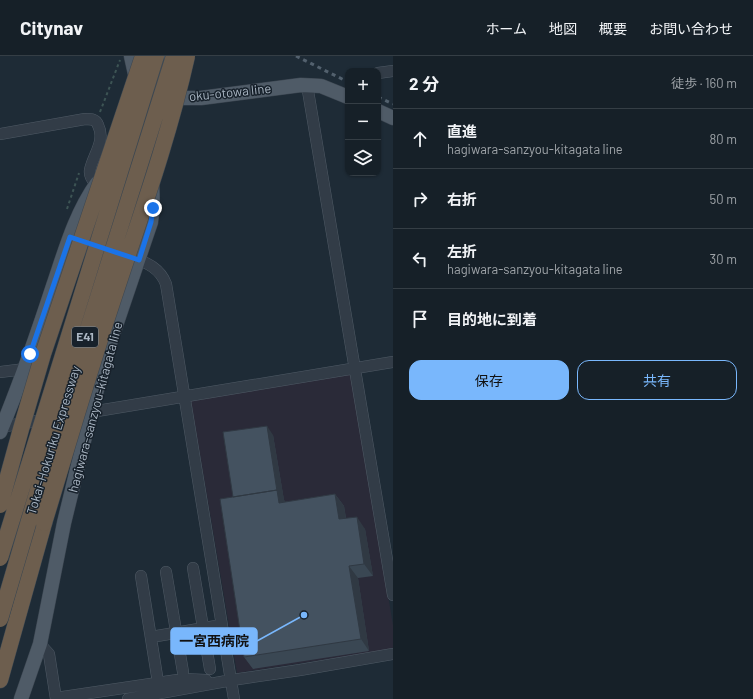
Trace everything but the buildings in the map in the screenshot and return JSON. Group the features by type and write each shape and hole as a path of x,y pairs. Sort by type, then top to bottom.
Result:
{"highway":[{"path":"0,506 43,354 144,56"},
{"name":"Tokai-Hokuriku Expressway","path":"0,558 156,56"},
{"name":"Tokai-Hokuriku Expressway","path":"0,619 52,441 174,56"},
{"path":"0,680 44,523 93,358 149,192 171,120 187,56"}],"main road":[{"name":"oku-otowa line","path":"131,56 135,74 142,82 154,91 168,96 201,98 286,86 307,85 321,86 345,96"},
{"name":"hagiwara-sanzyou-kitagata line","path":"21,699 40,644 64,523 108,349 151,222 153,208 148,133 150,110 164,56"},
{"name":"hagiwara-sanzyou-kitagata line","path":"1,429 25,369 70,237 86,200 141,119 154,91"},
{"path":"381,112 393,118"}],"street":[{"path":"381,73 393,71"},
{"path":"307,85 393,595"},
{"path":"0,134 85,119 94,120 100,128 101,136 90,170 92,180 96,184"},
{"path":"70,237 151,265 163,276 166,284 234,699"},
{"path":"1,429 91,412 393,362"},
{"path":"0,372 25,369"},
{"path":"192,568 210,669"},
{"path":"166,572 183,672"},
{"path":"141,576 157,676"},
{"path":"151,637 222,625"},
{"path":"40,644 49,654 56,699 184,679 232,680"},
{"path":"128,699 232,680 393,654"},
{"path":"165,699 232,680"}],"shaded area":[{"path":"351,373 393,625 393,649 237,673 191,401"}],"railway":[{"path":"296,56 345,80"},
{"path":"381,98 393,104"}],"place":[{"name":"一宮西病院","path":"304,615"}],"route":[{"path":"30,354 70,237 139,260 151,222 153,208"}]}
